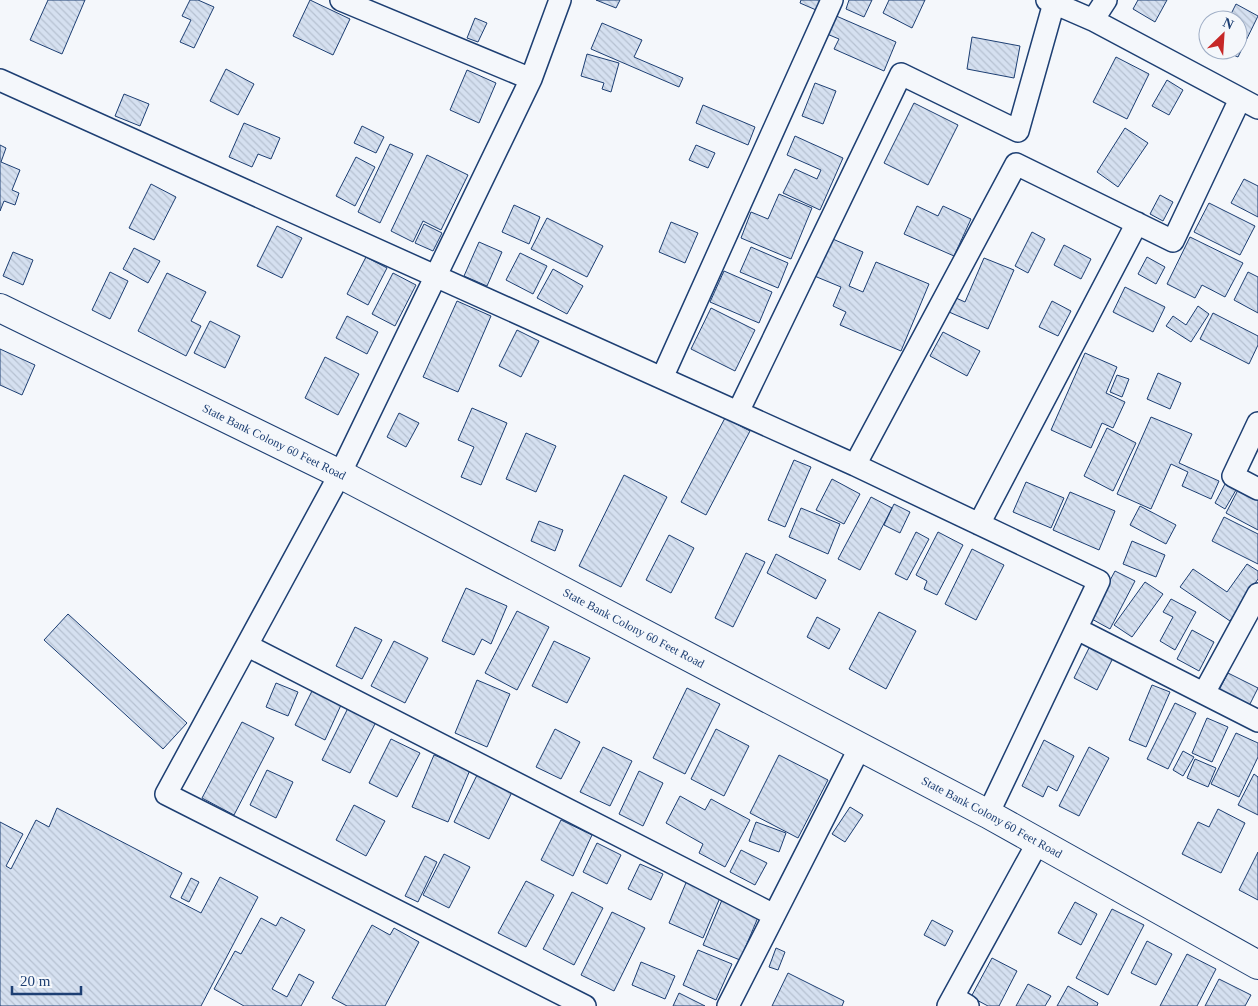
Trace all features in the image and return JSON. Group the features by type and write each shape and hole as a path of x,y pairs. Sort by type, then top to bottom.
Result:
{"street":[{"path":"341,0 531,79"},
{"path":"560,0 531,79 340,474 166,794 585,1006"},
{"path":"662,378 832,0"},
{"path":"1093,20 1106,0"},
{"path":"856,465 1016,164 1018,131 1050,1 1093,20 1249,103 1173,241 1016,164"},
{"path":"738,412 901,74 1018,131"},
{"path":"0,80 856,465 1099,581 988,814"},
{"path":"979,524 1137,223"},
{"name":"State Bank Colony 60 Feet Road","path":"0,308 340,474 988,814 1258,965"},
{"path":"1258,424 1233,476 1258,489"},
{"path":"1204,693 1258,594"},
{"path":"1077,629 1258,721"},
{"path":"248,646 774,915"},
{"path":"728,1006 860,747"},
{"path":"956,1003 1038,842"}],"building":[{"path":"48,0 85,0 62,54 30,40"},
{"path":"190,0 198,0 214,7 194,48 180,42 191,20 182,16"},
{"path":"310,0 350,19 333,55 293,36"},
{"path":"596,0 620,0 616,8"},
{"path":"801,0 829,0 823,13 800,3"},
{"path":"849,0 872,0 864,17 846,9"},
{"path":"889,0 925,0 912,28 883,13"},
{"path":"1138,0 1167,0 1155,22 1133,9"},
{"path":"1236,4 1247,10 1233,10"},
{"path":"1248,11 1258,16 1248,36"},
{"path":"834,15 896,42 884,71 834,49 839,39 827,34"},
{"path":"475,18 487,23 478,42 467,38"},
{"path":"602,23 642,40 634,57 683,78 679,87 591,49"},
{"path":"972,37 1020,46 1014,78 967,69"},
{"path":"587,54 619,63 611,92 602,89 604,83 581,76"},
{"path":"1116,57 1149,74 1127,119 1093,102"},
{"path":"226,69 254,84 238,115 210,101"},
{"path":"467,70 496,83 479,123 450,110"},
{"path":"1167,80 1183,90 1169,115 1152,106"},
{"path":"815,83 836,91 823,124 802,116"},
{"path":"124,94 149,104 140,126 115,116"},
{"path":"914,103 958,125 928,185 884,163"},
{"path":"703,105 755,127 748,145 696,123"},
{"path":"244,123 280,138 271,159 258,154 252,167 229,157"},
{"path":"362,126 384,137 376,153 354,143"},
{"path":"1125,128 1148,143 1118,187 1097,172"},
{"path":"795,136 843,158 820,210 783,193 795,169 817,179 821,170 787,155"},
{"path":"390,144 413,154 380,223 358,212"},
{"path":"0,145 6,148 1,162 20,170 12,190 19,193 15,205 4,201 0,211"},
{"path":"696,145 715,153 708,168 689,160"},
{"path":"427,155 468,175 441,230 423,221 413,242 391,231"},
{"path":"356,157 375,167 355,206 336,196"},
{"path":"1244,179 1258,186 1258,217 1231,203"},
{"path":"151,184 176,197 154,240 129,228"},
{"path":"779,194 812,208 791,259 741,238 751,212 768,219"},
{"path":"1160,195 1173,202 1163,221 1150,214"},
{"path":"1209,203 1255,226 1240,255 1194,232"},
{"path":"514,205 540,217 529,244 502,232"},
{"path":"917,206 938,216 943,206 971,219 954,256 904,234"},
{"path":"547,218 603,246 587,277 531,249"},
{"path":"671,222 698,233 685,263 659,252"},
{"path":"424,224 442,233 433,251 415,243"},
{"path":"277,226 302,238 282,278 257,266"},
{"path":"1032,232 1045,239 1028,273 1015,266"},
{"path":"828,237 863,252 849,286 863,292 876,262 929,284 901,351 840,325 846,312 833,306 841,287 812,275"},
{"path":"1190,237 1243,263 1225,297 1202,285 1195,298 1167,284"},
{"path":"479,242 502,252 487,286 464,276"},
{"path":"1064,245 1091,259 1081,279 1054,265"},
{"path":"751,247 788,263 778,288 740,272"},
{"path":"134,248 160,261 148,283 123,269"},
{"path":"13,252 33,260 23,285 3,276"},
{"path":"520,253 547,266 533,294 506,280"},
{"path":"366,257 387,268 368,305 347,294"},
{"path":"1147,257 1165,267 1156,284 1138,274"},
{"path":"984,258 1014,270 988,329 949,312 956,298 965,302"},
{"path":"553,269 583,286 567,314 537,298"},
{"path":"724,271 772,292 759,323 710,302"},
{"path":"110,272 128,281 110,319 92,310"},
{"path":"1248,272 1258,277 1258,313 1234,300"},
{"path":"167,273 206,292 191,321 201,326 186,356 138,331"},
{"path":"393,273 416,285 395,326 372,314"},
{"path":"1125,287 1165,307 1153,332 1113,312"},
{"path":"457,301 491,316 458,392 423,377"},
{"path":"1052,301 1071,311 1058,336 1039,327"},
{"path":"1198,306 1209,314 1191,342 1166,326 1173,316 1186,325"},
{"path":"711,308 755,330 735,371 691,349"},
{"path":"1213,313 1258,336 1258,345 1249,364 1200,339"},
{"path":"347,316 378,332 367,354 336,338"},
{"path":"210,321 240,336 225,368 194,353"},
{"path":"517,330 539,341 521,377 499,366"},
{"path":"943,332 980,351 967,376 930,356"},
{"path":"0,349 35,365 22,395 0,385"},
{"path":"1085,353 1117,367 1106,393 1125,402 1113,428 1102,423 1091,448 1051,430"},
{"path":"325,357 359,374 338,415 305,398"},
{"path":"1158,373 1181,383 1170,409 1147,399"},
{"path":"1117,375 1129,379 1122,397 1110,392"},
{"path":"472,408 507,423 481,485 461,477 474,447 458,440"},
{"path":"399,413 419,423 406,447 387,437"},
{"path":"1151,417 1192,434 1179,463 1219,481 1211,499 1182,486 1188,472 1171,464 1151,509 1117,494"},
{"path":"725,418 750,431 706,515 681,502"},
{"path":"1107,428 1136,443 1113,491 1084,476"},
{"path":"526,433 556,446 536,492 506,479"},
{"path":"794,460 811,467 785,527 768,520"},
{"path":"624,475 667,497 621,587 579,566"},
{"path":"832,479 860,494 844,524 816,510"},
{"path":"1026,482 1064,498 1051,528 1013,512"},
{"path":"1225,484 1236,490 1225,509 1215,503"},
{"path":"1238,490 1258,500 1258,530 1226,513"},
{"path":"1070,492 1115,511 1099,550 1053,530"},
{"path":"871,497 892,508 860,570 838,559"},
{"path":"894,504 910,512 900,533 884,525"},
{"path":"1140,506 1176,525 1166,544 1130,525"},
{"path":"801,508 840,524 828,554 789,537"},
{"path":"1224,517 1258,534 1258,564 1212,541"},
{"path":"539,521 563,530 555,551 531,541"},
{"path":"916,532 929,539 907,580 895,574"},
{"path":"938,532 963,545 937,595 924,589 927,581 916,575"},
{"path":"669,535 694,548 671,593 646,580"},
{"path":"1132,541 1165,555 1156,577 1123,564"},
{"path":"972,549 1004,565 976,620 945,604"},
{"path":"746,553 765,562 733,627 715,618"},
{"path":"776,554 826,580 816,599 767,573"},
{"path":"1247,564 1258,571 1258,579 1230,621 1180,587 1193,569 1227,592"},
{"path":"1115,571 1135,581 1110,629 1090,618"},
{"path":"1145,582 1163,594 1132,637 1114,625"},
{"path":"466,588 507,606 491,644 482,639 474,655 442,641"},
{"path":"1171,599 1196,612 1175,650 1160,641 1173,617 1163,612"},
{"path":"517,611 549,627 517,690 485,673"},
{"path":"879,612 916,631 886,689 849,669"},
{"path":"68,614 187,723 163,749 44,640"},
{"path":"817,617 840,629 829,649 807,637"},
{"path":"355,627 382,640 362,679 336,666"},
{"path":"1192,630 1214,642 1199,671 1177,659"},
{"path":"394,641 428,658 405,703 371,686"},
{"path":"554,641 590,658 567,703 532,686"},
{"path":"1090,646 1113,658 1097,690 1074,678"},
{"path":"1228,673 1258,688 1249,706 1219,690"},
{"path":"477,680 510,694 487,747 455,733"},
{"path":"276,683 298,692 288,716 266,707"},
{"path":"1152,685 1170,692 1146,747 1129,740"},
{"path":"687,688 720,704 685,774 653,758"},
{"path":"312,691 341,705 325,740 295,725"},
{"path":"1175,703 1196,713 1168,769 1147,759"},
{"path":"349,706 377,720 350,773 322,760"},
{"path":"1207,718 1228,727 1212,762 1192,753"},
{"path":"242,722 274,738 234,815 202,798"},
{"path":"555,729 580,742 561,779 536,767"},
{"path":"716,729 749,746 724,796 691,779"},
{"path":"1236,733 1258,743 1258,757 1239,797 1211,784"},
{"path":"391,739 420,753 397,797 369,783"},
{"path":"1044,740 1074,756 1057,791 1048,786 1043,797 1022,786"},
{"path":"603,747 632,761 610,806 580,792"},
{"path":"1089,747 1109,758 1079,816 1059,806"},
{"path":"1183,751 1194,757 1183,776 1173,770"},
{"path":"434,755 470,770 448,822 412,807"},
{"path":"779,755 828,780 798,838 750,813"},
{"path":"1195,759 1216,768 1208,787 1187,778"},
{"path":"480,769 515,786 489,839 454,822"},
{"path":"267,770 293,782 276,818 250,805"},
{"path":"639,771 663,783 643,826 619,814"},
{"path":"1254,774 1258,777 1258,815 1238,805"},
{"path":"680,796 705,810 711,799 750,820 725,867 699,853 703,844 666,823"},
{"path":"354,805 385,821 366,856 336,840"},
{"path":"850,807 863,815 845,842 832,834"},
{"path":"57,808 182,873 170,897 201,913 220,877 258,897 201,1006 0,1006 0,822 23,834 6,866 11,869 36,820 49,827"},
{"path":"1218,809 1245,823 1221,873 1182,854 1198,822 1209,827"},
{"path":"561,820 592,835 573,876 541,860"},
{"path":"756,822 786,833 779,852 749,841"},
{"path":"597,843 621,855 607,884 583,872"},
{"path":"741,850 767,863 755,885 730,872"},
{"path":"1258,852 1258,900 1239,890"},
{"path":"444,854 470,867 449,908 423,895"},
{"path":"425,856 437,862 418,902 405,896"},
{"path":"640,864 663,874 651,900 628,889"},
{"path":"191,878 199,882 189,902 181,898"},
{"path":"688,878 722,893 703,938 669,923"},
{"path":"526,881 554,895 526,947 498,933"},
{"path":"572,892 603,908 574,965 543,949"},
{"path":"722,900 759,915 740,960 703,945"},
{"path":"1075,902 1097,914 1081,945 1058,933"},
{"path":"1112,909 1144,925 1108,995 1076,978"},
{"path":"612,912 645,928 614,991 581,975"},
{"path":"281,917 305,930 272,989 287,997 299,974 314,982 301,1006 244,1006 214,989 235,951 241,954 261,918 276,926"},
{"path":"932,920 953,931 945,946 924,935"},
{"path":"372,925 390,935 394,928 419,942 385,1006 347,1006 332,998"},
{"path":"1147,941 1172,954 1156,985 1131,973"},
{"path":"776,948 785,952 778,970 769,967"},
{"path":"698,950 732,964 716,1000 683,985"},
{"path":"1187,954 1216,969 1197,1006 1160,1006"},
{"path":"992,958 1017,971 999,1006 988,1006 971,997"},
{"path":"641,962 675,976 665,999 632,985"},
{"path":"788,973 844,1001 842,1006 772,1006"},
{"path":"1219,979 1251,995 1245,1006 1205,1006"},
{"path":"1028,984 1051,996 1045,1006 1016,1006"},
{"path":"1068,986 1098,1003 1097,1006 1057,1006"},
{"path":"679,993 705,1006 673,1006"}]}
